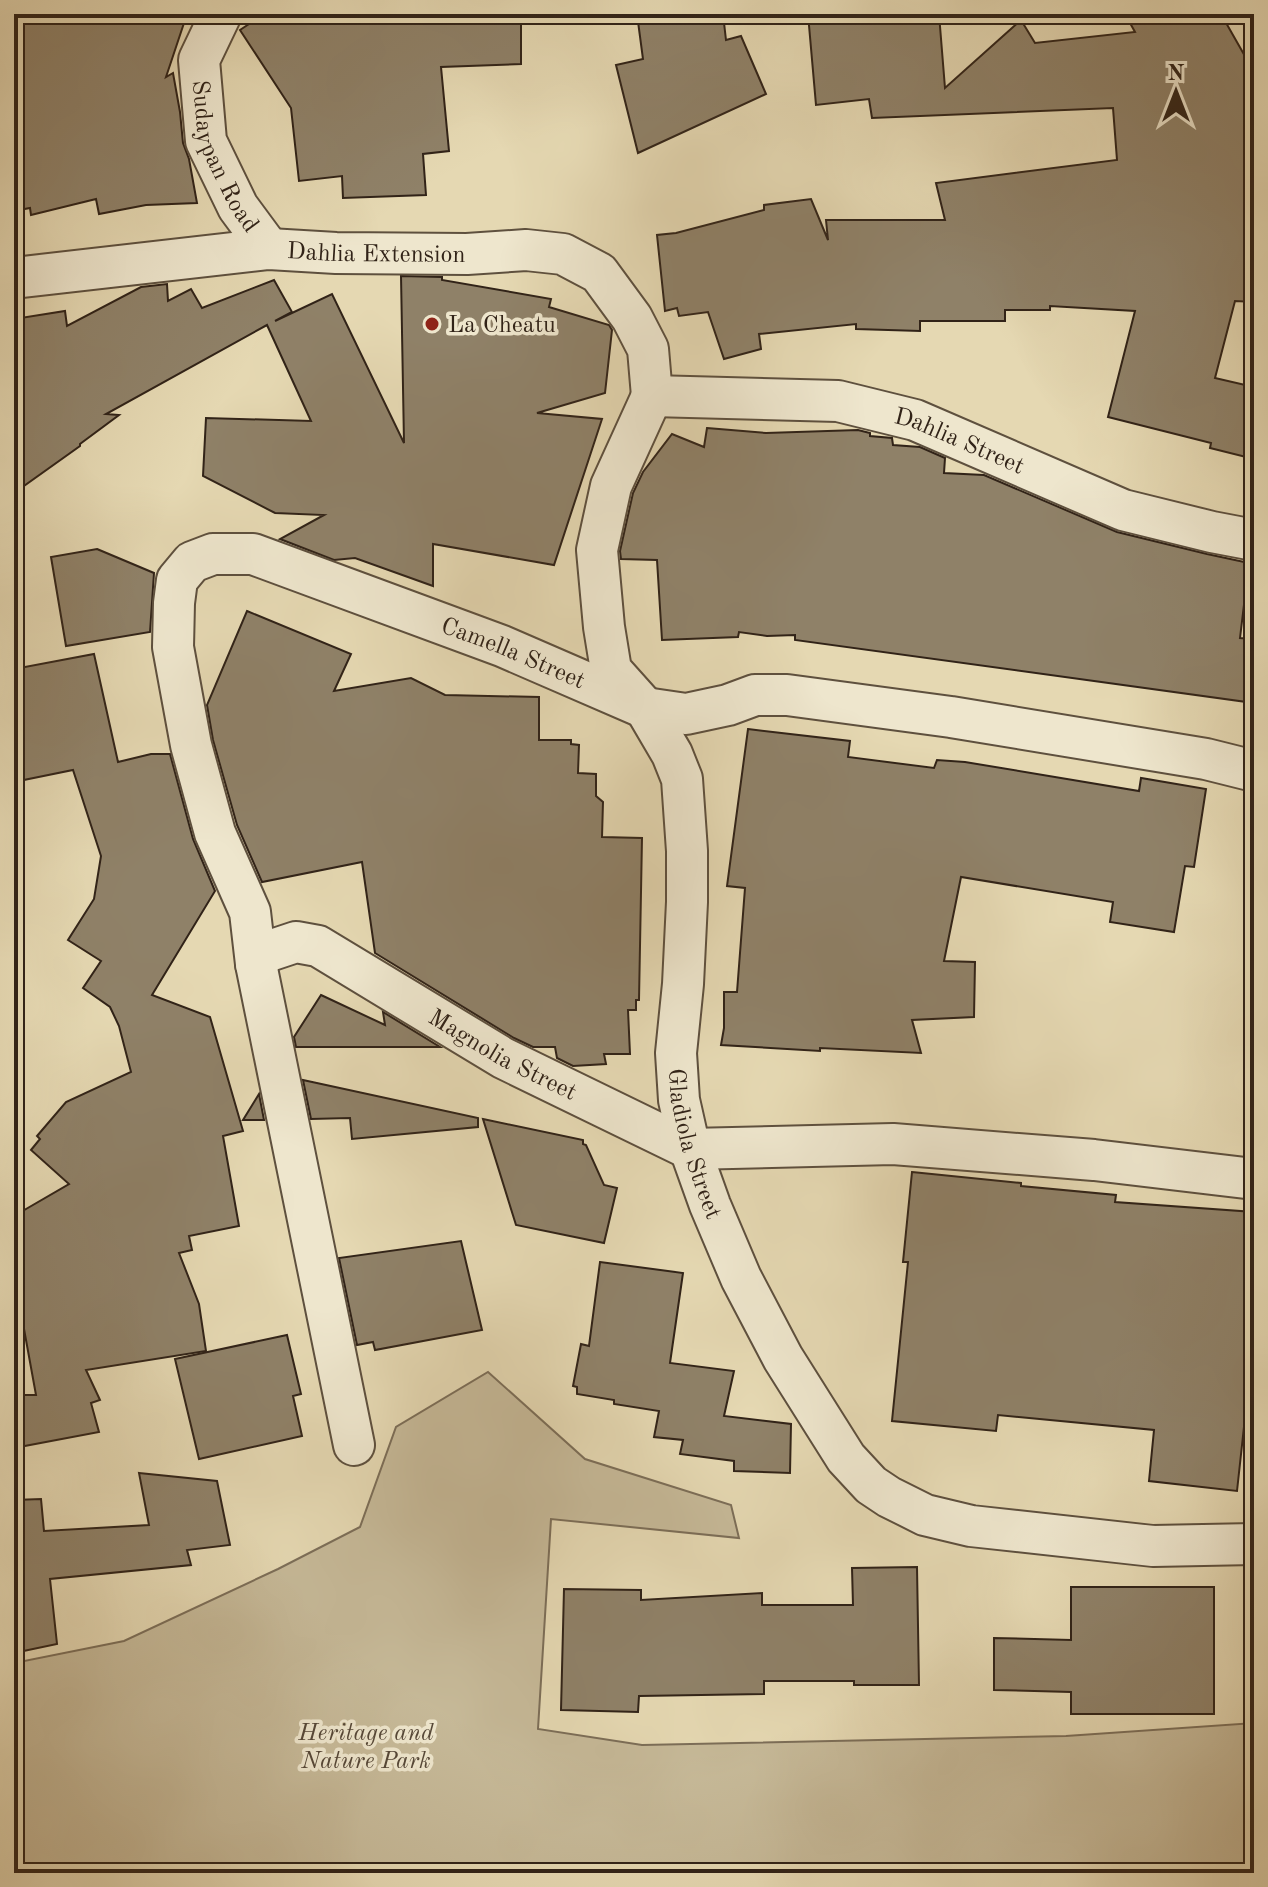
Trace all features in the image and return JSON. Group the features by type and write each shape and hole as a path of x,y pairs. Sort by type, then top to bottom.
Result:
{"street":[{"name":"Sudaypan Road","path":"221,14 199,60 206,141 238,207 269,249"},
{"name":"Dahlia Extension","path":"14,278 269,249 467,254 526,250 563,254 599,273 632,318 648,349 652,396"},
{"name":"Dahlia Street","path":"652,396 838,401 899,415 1123,510 1254,540"},
{"name":"Gladiola Street","path":"652,396 611,486 597,550 604,627 611,670 645,708 672,754 682,779 687,902 676,1053 679,1100 690,1149 741,1278 783,1358 846,1458 871,1485 889,1497 925,1515 971,1526 1153,1546 1254,1544"},
{"name":"Camella Street","path":"256,964 250,912 215,833 195,759 173,647 177,580 192,562 213,554 253,554 502,646 645,708 686,714 728,705 755,695 787,695 951,717 1206,759 1254,771"},
{"name":"Magnolia Street","path":"256,964 266,952 296,942 318,946 503,1058 690,1149 893,1144 1094,1160 1254,1179"},
{"path":"256,964 354,1445"}],"green space":[{"name":"Heritage and Nature Park","path":"488,1372 585,1459 731,1505 739,1538 551,1519 538,1729 642,1745 1066,1736 1254,1723 1254,1873 14,1873 14,1663 124,1641 360,1527 396,1427"}],"building":[{"path":"14,14 187,14 166,77 173,73 183,143 197,203 146,205 99,214 96,199 31,215 30,208 14,211"},
{"path":"264,14 521,14 521,64 441,67 449,151 423,154 426,195 343,198 342,176 299,181 291,108 240,30"},
{"path":"637,14 723,14 726,40 741,36 766,94 638,153 616,65 643,59"},
{"path":"808,14 939,14 945,88 1021,20 1035,43 1135,32 1125,14 1221,14 1254,72 1254,302 1235,301 1215,378 1254,387 1254,459 1210,448 1211,443 1108,417 1135,311 1050,306 1050,310 1005,310 1005,321 920,321 920,331 856,329 856,324 759,334 761,349 724,359 708,312 679,316 677,308 665,311 657,235 764,210 764,205 811,199 828,240 826,220 945,220 936,183 1117,160 1113,108 872,118 869,99 816,105"},
{"path":"401,276 442,277 442,280 551,299 549,307 609,325 612,330 605,393 537,413 602,419 554,565 433,544 433,586 355,558 334,560 280,539 324,515 275,513 203,476 206,418 311,421 267,325 106,414 119,415 14,493 14,319 65,311 67,326 141,287 167,284 168,301 191,289 202,308 274,280 292,312 275,321 332,294 404,443"},
{"path":"707,428 766,433 858,430 870,433 870,436 892,438 893,445 920,447 945,458 944,473 984,475 1117,532 1249,563 1240,638 1254,639 1254,703 795,640 795,635 767,636 739,632 738,637 662,640 657,560 621,559 620,551 633,493 643,472 672,434 704,447"},
{"path":"97,549 154,573 150,632 66,646 51,557"},
{"path":"247,611 351,654 334,691 411,678 445,695 539,697 539,740 571,740 571,744 579,745 578,773 596,774 596,796 603,802 602,837 642,838 639,1000 636,1000 636,1010 628,1010 630,1054 604,1054 606,1064 573,1066 557,1058 555,1047 533,1047 514,1038 375,953 362,862 262,882 237,825 213,740 207,705"},
{"path":"94,654 118,762 151,754 170,754 193,839 215,891 152,995 210,1017 243,1131 223,1136 239,1226 189,1236 192,1250 179,1253 199,1304 206,1351 86,1370 100,1400 91,1403 99,1432 14,1448 14,1395 36,1395 20,1307 14,1308 14,1216 69,1184 31,1150 40,1139 37,1136 66,1102 131,1072 119,1026 110,1007 83,988 101,961 68,940 94,899 101,856 73,770 14,782 14,669"},
{"path":"748,729 850,741 848,757 934,768 937,760 965,762 1139,791 1141,778 1206,789 1194,867 1185,866 1174,932 1110,922 1113,902 961,877 944,961 975,962 974,1017 912,1020 921,1053 721,1045 724,992 737,992 745,888 727,886"},
{"path":"321,995 385,1025 383,1012 440,1047 296,1047 294,1037"},
{"path":"303,1080 478,1118 478,1127 352,1139 350,1118 311,1119"},
{"path":"259,1094 264,1120 243,1120"},
{"path":"483,1119 583,1140 604,1185 617,1188 604,1243 516,1225"},
{"path":"912,1172 1116,1195 1115,1202 1254,1212 1254,1335 1237,1491 1149,1481 1154,1430 998,1415 996,1431 892,1421 908,1262 903,1262"},
{"path":"461,1241 482,1330 375,1350 373,1342 357,1345 339,1258"},
{"path":"600,1262 683,1273 670,1363 734,1371 724,1416 791,1424 790,1473 734,1471 734,1461 680,1454 683,1440 654,1437 659,1411 577,1394 577,1387 573,1386 581,1344 589,1346"},
{"path":"287,1335 301,1394 293,1396 302,1436 199,1459 175,1359"},
{"path":"139,1473 217,1481 230,1545 187,1550 191,1565 50,1579 57,1644 14,1653 14,1500 41,1499 44,1531 149,1525"},
{"path":"917,1567 919,1685 764,1681 764,1694 639,1696 638,1712 561,1710 564,1589 641,1590 641,1600 762,1593 762,1605 853,1605 852,1568"},
{"path":"1071,1587 1214,1587 1214,1714 1071,1714 1071,1692 994,1690 994,1638 1071,1640"}],"place":[{"name":"La Cheatu","path":"432,324"}]}
